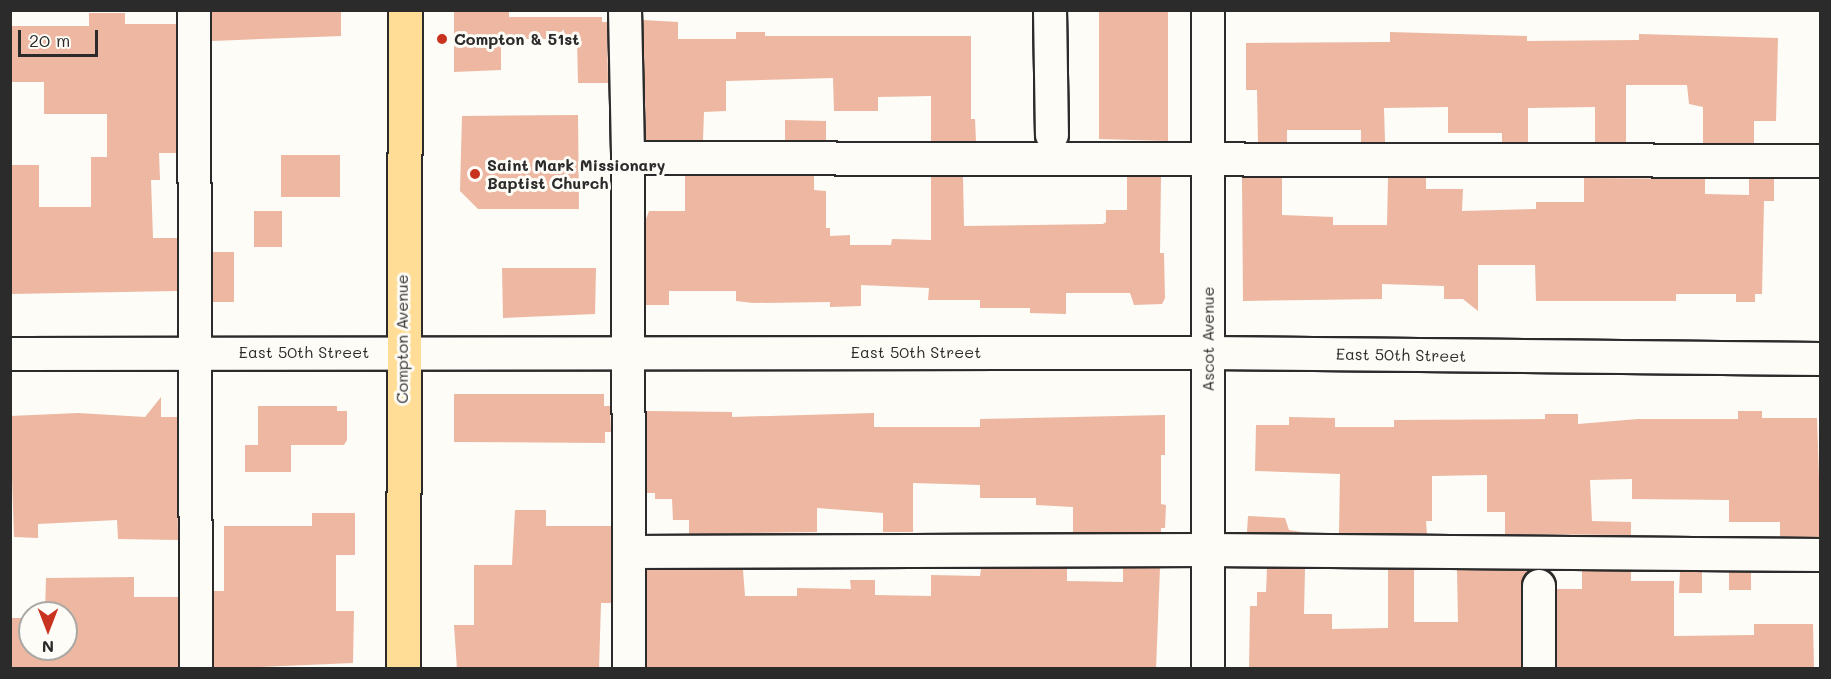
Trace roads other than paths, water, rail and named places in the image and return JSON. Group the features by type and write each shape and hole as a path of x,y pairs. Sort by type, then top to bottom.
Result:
{"main road":[{"name":"Compton Avenue","path":"403,669 401,351 405,10"}],"street":[{"path":"194,10 196,669"},
{"path":"625,10 628,158 629,669"},
{"path":"1050,10 1052,135"},
{"name":"Ascot Avenue","path":"1208,10 1208,669"},
{"path":"628,158 1208,156 1821,161"},
{"name":"East 50th Street","path":"10,354 401,351 1208,353 1821,359"},
{"path":"629,552 1208,550 1821,555"},
{"path":"1539,586 1539,669"}],"place":[{"name":"Compton & 51st","path":"442,39"},
{"name":"Saint Mark Missionary Baptist Church","path":"475,174"}]}
